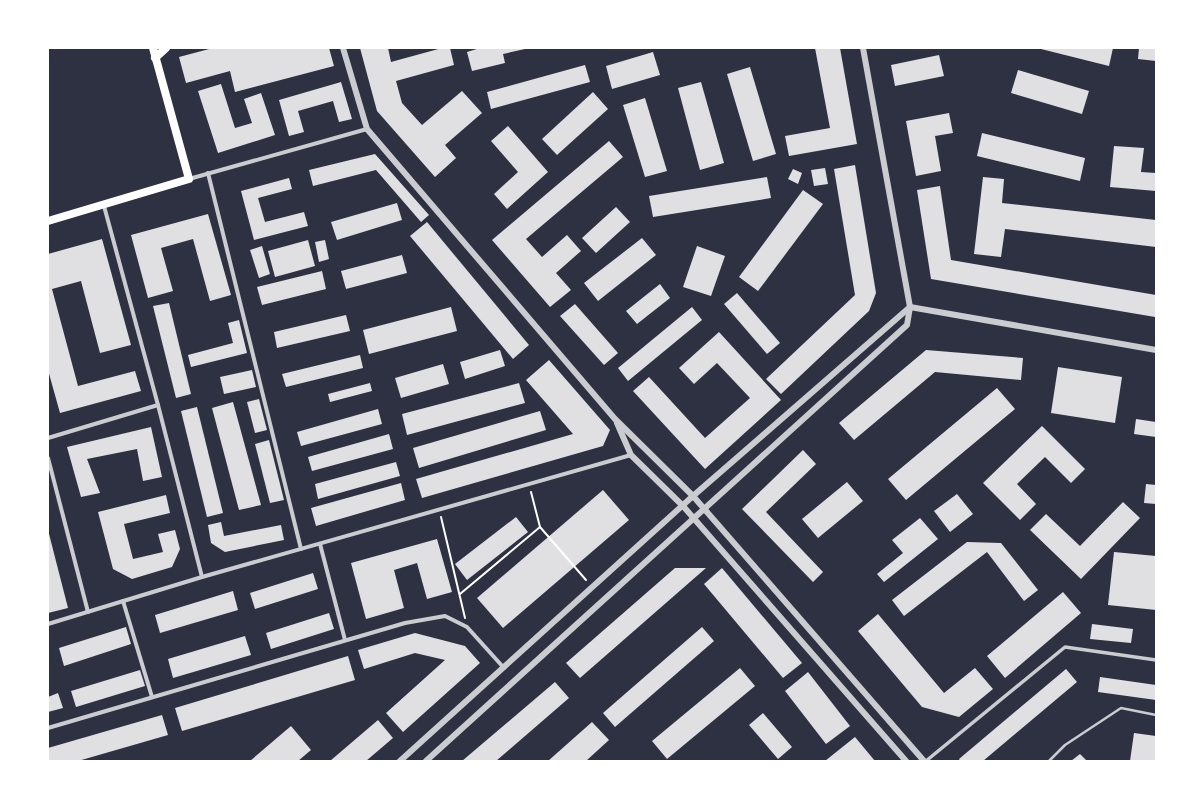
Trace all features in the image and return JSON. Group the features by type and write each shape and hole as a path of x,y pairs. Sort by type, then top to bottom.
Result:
{"highway":[{"path":"48,221 104,206 189,179 153,48"},
{"path":"156,58 166,48"}],"street":[{"path":"343,48 367,129 615,419 704,508 925,761 1066,647 1156,660"},
{"path":"426,761 907,324 910,307 864,48"},
{"path":"189,179 367,129"},
{"path":"208,173 301,549"},
{"path":"104,206 158,406 202,578"},
{"path":"910,307 1156,350"},
{"path":"400,761 693,496 910,307"},
{"path":"48,438 158,406"},
{"path":"615,419 631,454 694,518 906,761"},
{"path":"48,624 631,454"},
{"path":"48,458 88,612"},
{"path":"320,544 345,640"},
{"path":"123,601 152,697"},
{"path":"48,728 405,623 445,616 467,627 504,668"}],"lane":[{"path":"1049,761 1066,745 1121,708 1156,715"}],"path":[{"path":"530,484 540,527 593,588"},
{"path":"439,510 467,627"},
{"path":"460,594 540,527"}],"building":[{"path":"213,48 329,48 334,66 235,92 230,71 186,83 179,57"},
{"path":"360,48 388,48 391,62 442,48 450,48 454,65 396,81 402,103 422,125 462,91 482,113 445,145 456,158 435,177 377,111"},
{"path":"480,48 525,49 503,54 505,63 472,71 467,52"},
{"path":"815,48 840,48 857,144 789,156 785,136 830,128"},
{"path":"1037,48 1113,48 1109,66"},
{"path":"1139,48 1156,48 1156,61 1138,59"},
{"path":"653,52 660,75 612,89 606,66"},
{"path":"939,55 944,76 895,86 891,65"},
{"path":"585,65 590,82 491,109 487,92"},
{"path":"750,67 776,154 753,161 727,74"},
{"path":"1018,70 1089,91 1082,114 1011,93"},
{"path":"341,82 352,119 339,122 333,101 298,111 304,132 289,136 279,100"},
{"path":"701,82 724,163 700,170 678,88"},
{"path":"221,84 235,128 252,123 244,99 261,93 275,135 218,153 198,91"},
{"path":"593,92 608,109 557,155 542,139"},
{"path":"645,98 667,171 645,177 623,105"},
{"path":"949,113 953,133 935,136 941,171 916,176 906,121"},
{"path":"508,126 548,172 507,209 494,194 518,172 491,141"},
{"path":"982,133 1085,158 1080,181 977,156"},
{"path":"609,141 623,157 526,239 542,257 567,235 581,251 556,273 571,290 550,307 492,240"},
{"path":"1114,146 1144,148 1141,172 1156,173 1156,191 1110,187"},
{"path":"375,154 429,215 421,222 376,170 313,186 309,170"},
{"path":"855,165 876,293 869,311 781,394 766,379 855,295 834,169"},
{"path":"825,168 828,184 814,186 811,170"},
{"path":"793,169 802,173 798,184 788,179"},
{"path":"767,177 771,198 653,217 649,196"},
{"path":"983,177 1004,179 1002,203 1156,220 1156,247 1005,229 1001,257 974,254"},
{"path":"289,178 292,189 258,198 265,222 304,212 308,226 254,240 241,191"},
{"path":"940,186 951,260 1156,295 1155,317 931,279 917,190"},
{"path":"803,190 823,204 758,291 739,277"},
{"path":"397,203 402,220 337,240 331,222"},
{"path":"616,207 630,222 596,253 582,238"},
{"path":"208,214 231,295 210,301 193,239 161,248 173,291 148,298 131,235"},
{"path":"427,222 529,345 513,359 410,236"},
{"path":"642,238 656,255 598,301 584,283"},
{"path":"102,239 131,345 100,353 81,281 52,289 78,386 135,371 141,391 60,413 48,370 48,254"},
{"path":"308,240 315,266 275,277 268,251"},
{"path":"325,240 329,259 319,262 315,242"},
{"path":"262,246 270,274 259,278 250,250"},
{"path":"697,246 725,256 711,296 683,287"},
{"path":"402,255 407,273 346,289 341,271"},
{"path":"322,271 326,289 262,305 257,287"},
{"path":"660,284 670,298 637,324 626,311"},
{"path":"737,293 780,343 767,354 724,304"},
{"path":"169,303 191,394 176,398 153,306"},
{"path":"575,304 618,353 604,365 560,316"},
{"path":"451,307 457,331 369,354 363,330"},
{"path":"692,307 702,320 628,381 618,368"},
{"path":"346,315 350,331 277,348 274,332"},
{"path":"239,320 247,353 191,367 188,355 233,343 228,323"},
{"path":"719,332 781,400 705,469 633,391 649,377 705,438 750,398 717,363 694,384 679,368"},
{"path":"500,350 505,366 465,379 460,362"},
{"path":"926,350 1023,358 1021,380 935,372 854,440 839,423"},
{"path":"360,355 363,368 286,387 282,374"},
{"path":"549,360 610,430 603,446 422,498 416,479 573,434 526,380"},
{"path":"443,364 449,384 401,398 395,378"},
{"path":"1058,367 1122,377 1115,423 1051,413"},
{"path":"252,370 256,387 224,394 220,377"},
{"path":"370,383 372,391 330,402 328,394"},
{"path":"519,383 525,403 407,435 402,414"},
{"path":"997,388 1015,409 906,500 888,479"},
{"path":"259,399 267,430 255,433 247,402"},
{"path":"233,402 261,505 239,510 212,408"},
{"path":"197,407 223,513 207,517 181,411"},
{"path":"378,409 382,424 301,446 297,432"},
{"path":"540,411 546,430 419,468 413,448"},
{"path":"1136,419 1156,422 1156,437 1134,434"},
{"path":"1042,426 1085,469 1071,483 1045,457 1017,484 1036,504 1020,520 983,483"},
{"path":"151,427 162,477 143,481 137,449 87,459 100,493 81,497 67,447"},
{"path":"389,434 393,449 312,471 308,457"},
{"path":"269,440 284,500 270,503 255,444"},
{"path":"803,450 816,464 766,512 823,572 813,582 742,509"},
{"path":"396,462 400,476 318,499 315,484"},
{"path":"847,482 863,501 818,538 802,519"},
{"path":"401,483 405,500 316,526 311,508"},
{"path":"1146,484 1156,485 1156,504 1144,503"},
{"path":"603,490 629,520 503,628 477,598"},
{"path":"957,494 973,514 950,532 934,511"},
{"path":"166,495 170,513 124,524 133,559 163,552 158,534 175,530 180,549 172,567 132,579 113,569 98,512"},
{"path":"1123,502 1140,518 1081,579 1030,530 1046,514 1080,546"},
{"path":"516,517 528,532 467,580 455,564"},
{"path":"920,518 938,539 884,582 877,574 903,553 892,540"},
{"path":"221,522 224,536 281,525 284,540 225,552 211,543 208,525"},
{"path":"48,530 68,608 48,613"},
{"path":"437,539 452,592 427,599 417,563 394,570 404,608 366,619 351,563"},
{"path":"967,542 1001,543 1038,590 1024,601 987,552 904,616 892,600"},
{"path":"1114,552 1156,556 1156,610 1108,605"},
{"path":"675,568 706,568 580,678 566,663"},
{"path":"722,568 802,663 783,678 704,584"},
{"path":"313,573 318,589 255,609 250,593"},
{"path":"233,591 238,610 160,633 155,615"},
{"path":"1063,592 1081,613 1005,678 987,656"},
{"path":"329,613 334,629 271,649 266,633"},
{"path":"878,614 944,693 975,668 993,689 959,717 922,707 858,631"},
{"path":"1092,624 1133,629 1131,643 1090,639"},
{"path":"126,627 131,644 64,666 59,648"},
{"path":"702,627 714,641 615,727 603,713"},
{"path":"415,633 465,646 480,663 403,732 386,713 445,660 415,653 364,669 358,650"},
{"path":"245,636 251,655 173,678 168,659"},
{"path":"348,656 355,680 182,731 175,708"},
{"path":"740,668 755,686 667,759 652,741"},
{"path":"1066,669 1077,682 983,761 960,761 959,759"},
{"path":"140,670 145,686 76,707 71,691"},
{"path":"808,672 850,726 826,744 785,691"},
{"path":"1100,677 1156,685 1156,700 1098,692"},
{"path":"555,682 569,698 496,761 462,761"},
{"path":"58,693 63,708 48,712 48,697"},
{"path":"763,713 792,747 778,759 749,725"},
{"path":"162,715 168,735 78,761 48,761 48,748"},
{"path":"378,720 393,738 366,761 330,761"},
{"path":"592,722 609,740 586,761 548,761"},
{"path":"291,726 311,750 298,761 250,761"},
{"path":"1134,733 1156,736 1156,761 1130,761"},
{"path":"855,737 875,761 825,761"},
{"path":"1080,754 1087,761 1071,761"}]}
